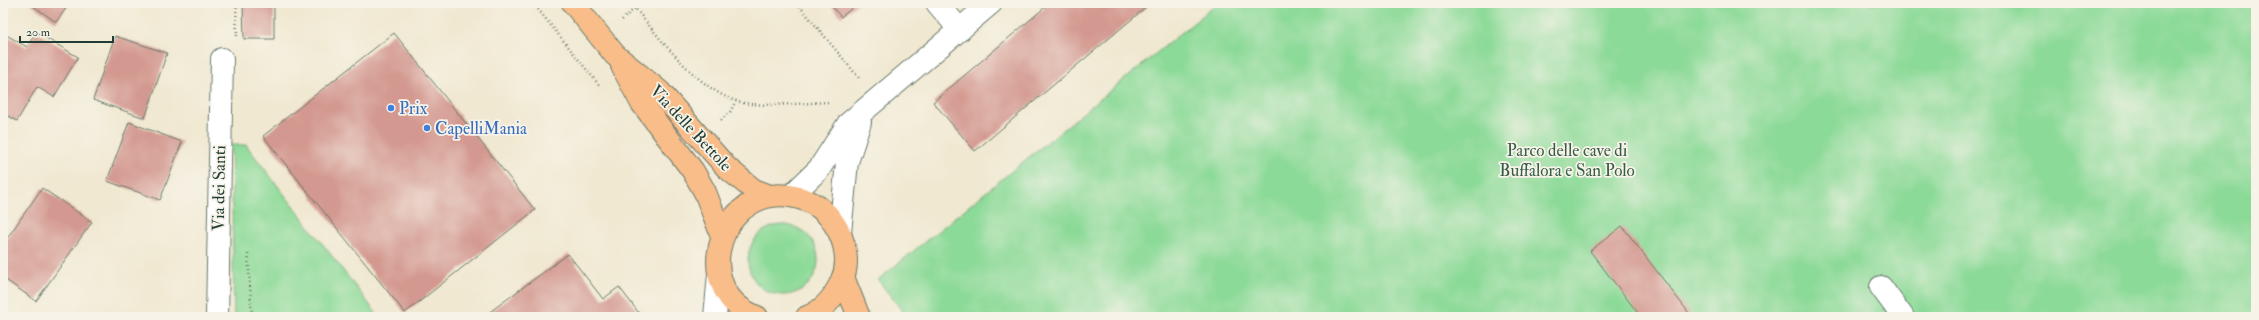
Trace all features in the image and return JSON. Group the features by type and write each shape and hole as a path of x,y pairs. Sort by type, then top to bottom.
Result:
{"main road":[{"name":"Via delle Bettole","path":"573,3 615,55 641,102 693,171 705,192 722,236"},
{"name":"Via delle Bettole","path":"615,55 659,91 740,180 754,190 806,200 820,208 832,219 840,233"},
{"path":"757,317 741,308 732,298 720,274 718,261 722,236 730,222 741,210 755,201 781,196"},
{"path":"807,317 821,309 830,300 843,277 845,255 840,233"},
{"path":"843,277 860,317"}],"street":[{"path":"937,3 960,30"},
{"path":"781,196 806,184 819,169 848,124 991,3"},
{"name":"Via dei Santi","path":"217,317 222,59"},
{"path":"840,233 847,162 865,110"},
{"path":"715,317 720,274"},
{"path":"1881,287 1903,317"}],"path":[{"path":"617,14 622,20 640,3"},
{"path":"797,3 862,81 854,90 865,110"},
{"path":"635,8 671,53 687,68 716,90 736,101 757,104 836,102"}],"green space":[{"name":"Parco delle cave di Buffalora e San Polo","path":"1218,3 2256,3 2256,317 907,317 878,280"},
{"path":"231,145 246,145 379,317 234,317"},
{"path":"783,225 796,228 808,235 815,247 818,260 815,273 808,285 796,292 783,295 770,292 758,285 751,273 748,260 751,247 758,235 770,228"}],"building":[{"path":"29,3 70,3 56,22"},
{"path":"243,3 274,3 274,39 244,39"},
{"path":"829,3 858,3 841,17"},
{"path":"1050,3 1151,3 975,151 933,102"},
{"path":"36,32 78,57 54,97 37,87 17,121 3,113 3,33 27,47"},
{"path":"394,33 535,210 405,313 263,136"},
{"path":"115,36 167,53 145,118 93,100"},
{"path":"129,122 182,142 160,200 107,181"},
{"path":"42,188 92,222 36,301 3,278 3,244"},
{"path":"1622,226 1692,317 1641,317 1590,251"},
{"path":"568,254 603,299 619,287 642,317 483,317"}],"place":[{"name":"Prix","path":"391,108"},
{"name":"CapelliMania","path":"427,128"}]}
